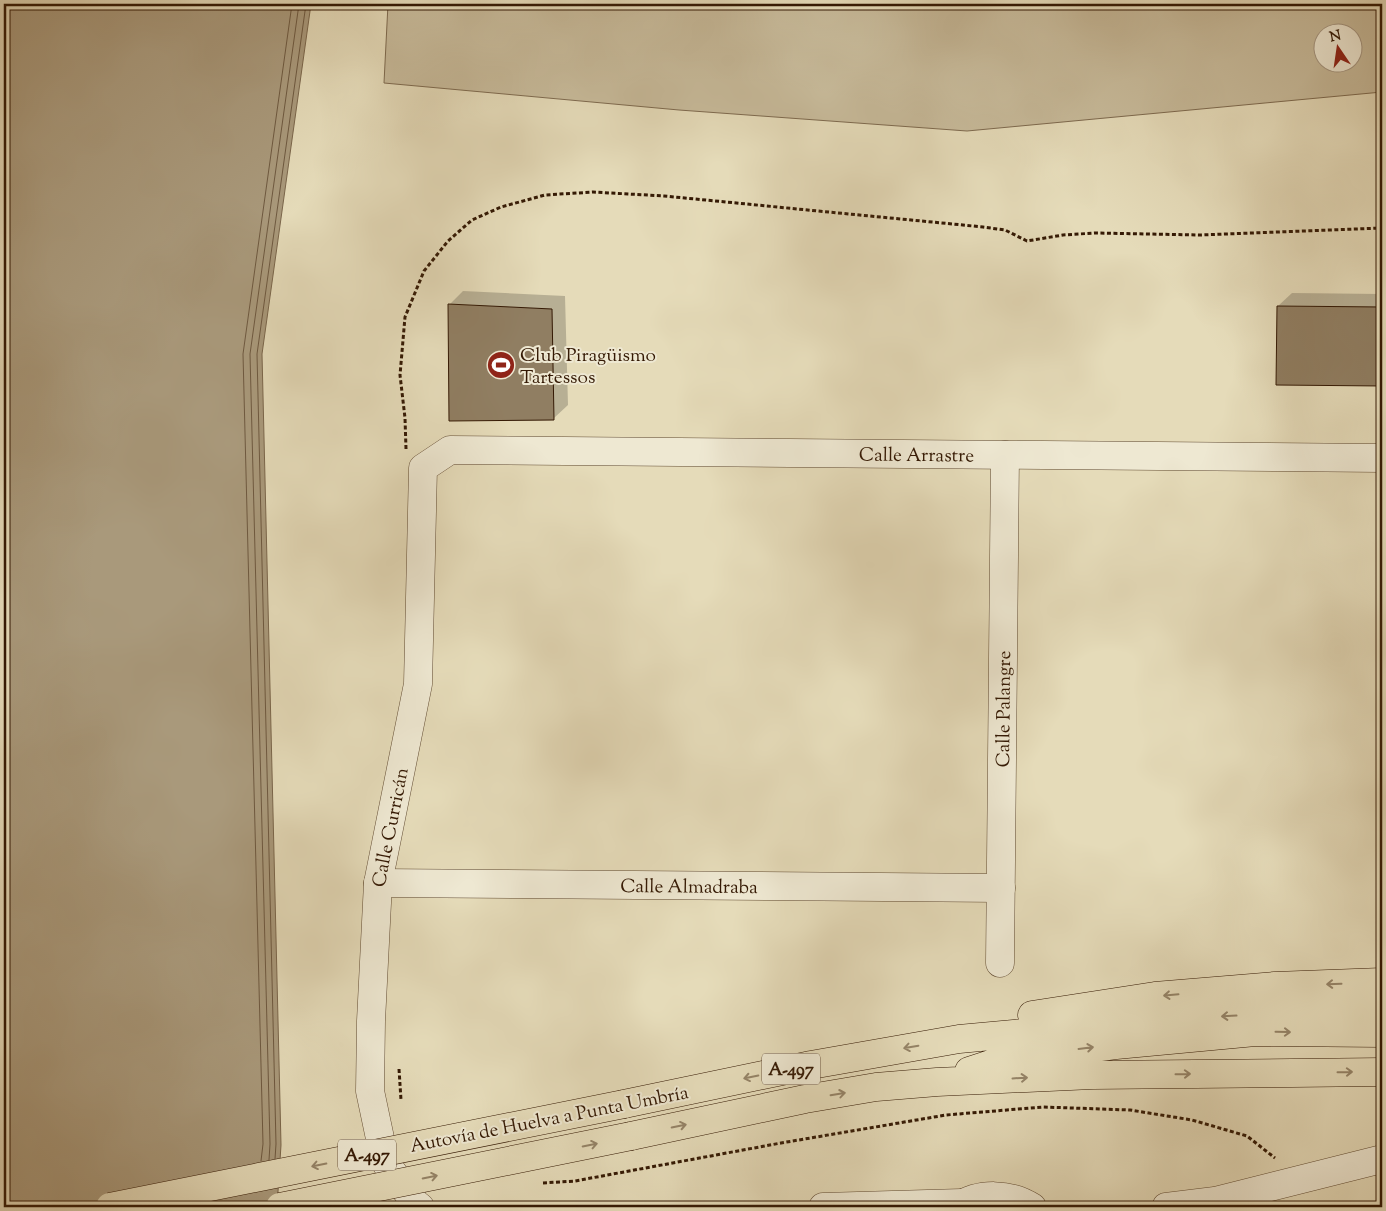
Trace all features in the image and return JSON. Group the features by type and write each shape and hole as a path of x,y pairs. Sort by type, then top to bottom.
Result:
{"highway":[{"path":"959,1039 1019,1017 1155,996 1275,986 1382,982"},
{"path":"959,1039 1186,1018 1382,1008"},
{"path":"937,1082 1009,1058 1116,1045 1255,1032 1382,1033"},
{"name":"Autovía de Huelva a Punta Umbría","path":"110,1207 624,1104 811,1064 959,1039"},
{"path":"937,1082 1092,1075 1382,1072"},
{"name":"Autovía de Huelva a Punta Umbría","path":"280,1207 805,1099 876,1087 937,1082"}],"street":[{"name":"Calle Arrastre","path":"450,450 1382,458"},
{"name":"Calle Curricán","path":"420,1207 385,1162 370,1091 371,1021 378,883 418,684 423,468 450,450"},
{"name":"Calle Palangre","path":"1000,963 1005,455"},
{"name":"Calle Almadraba","path":"378,883 1001,888"},
{"path":"1166,1207 1207,1204 1382,1159"},
{"path":"824,1207 959,1205 989,1196 1003,1196 1034,1205"}],"path":[{"path":"406,451 405,418 400,375 405,317 424,271 448,242 472,220 501,207 545,195 593,192 983,226 1005,230 1027,241 1063,235 1095,233 1201,234 1382,228"},
{"path":"399,1068 401,1101"},
{"path":"536,1183 575,1181 781,1142 946,1115 1042,1108 1130,1110 1192,1120 1247,1136 1280,1162"},
{"path":"1357,1207 1382,1201"}],"shaded area":[{"path":"388,4 1382,4 1382,92 967,131 679,110 384,83"}],"water":[{"path":"4,4 311,4 262,354 281,1145 277,1207 4,1207"}],"building":[{"name":"Club Piragüismo Tartessos","path":"448,304 552,309 554,420 449,421"},
{"path":"1277,306 1382,307 1382,386 1276,385"}],"place":[{"name":"Club Piragüismo Tartessos","path":"501,365"}]}
